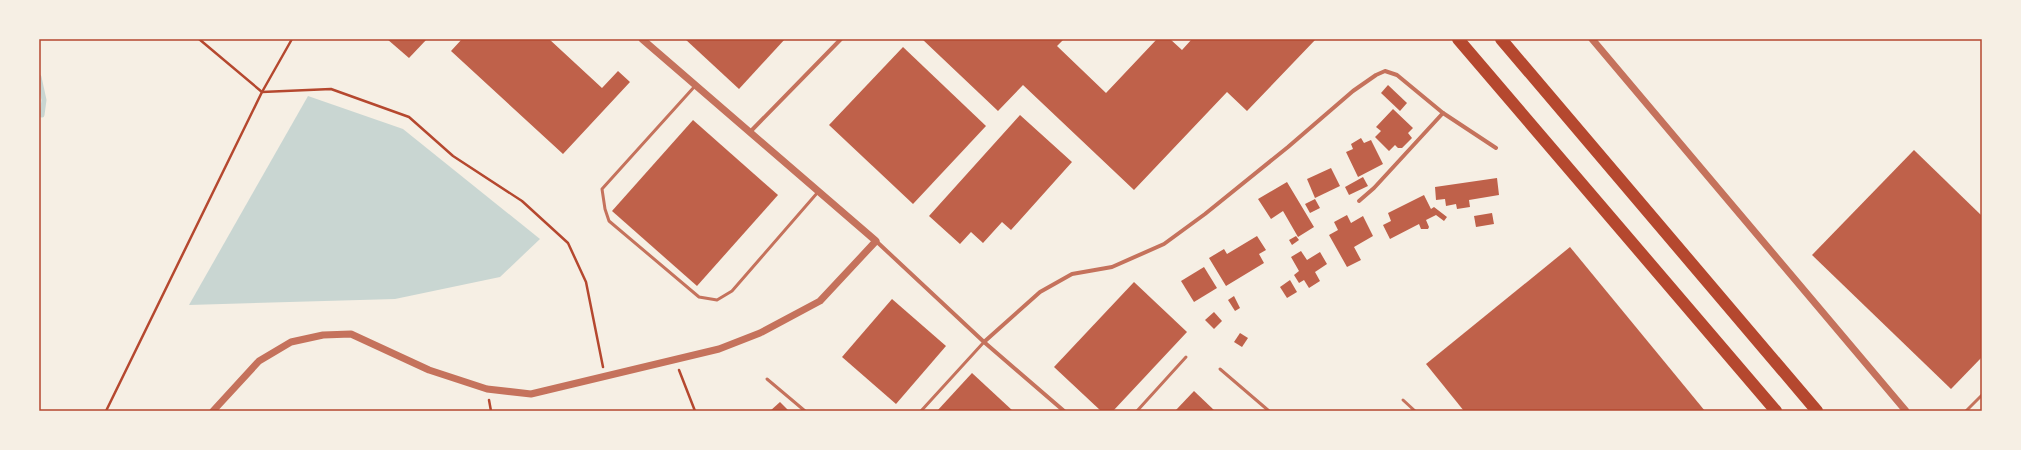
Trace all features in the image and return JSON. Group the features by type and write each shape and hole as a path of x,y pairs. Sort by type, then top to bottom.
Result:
{"highway":[{"path":"1458,39 1776,411"},
{"path":"1501,39 1817,411"}],"street":[{"path":"642,39 819,190 984,342 1064,411"},
{"path":"750,132 842,39"},
{"path":"1592,39 1906,411"},
{"path":"984,342 1040,292 1072,274 1112,266 1164,244 1205,214 1288,147 1353,91 1376,75 1385,72 1397,75 1443,113 1496,148"},
{"path":"1359,201 1374,188 1443,113"},
{"path":"213,411 259,361 291,342 323,335 351,334 429,370 487,389 531,394 719,349 760,333 820,301 876,241"}],"lane":[{"path":"696,85 602,189 605,209 609,221 699,297 717,300 732,291 819,190"},
{"path":"921,411 984,342"},
{"path":"1137,411 1186,356"},
{"path":"1220,369 1268,411"},
{"path":"767,379 805,411"},
{"path":"1966,411 1982,395"},
{"path":"1402,400 1415,411"}],"path":[{"path":"199,39 262,92 331,89 409,117 453,156 522,201 568,243 586,282 594,315 605,377"},
{"path":"106,411 262,92 292,39"},
{"path":"675,359 695,411"}],"shaded area":[{"path":"308,96 403,129 540,239 500,277 395,299 189,305"}],"building":[{"path":"387,39 427,39 409,58"},
{"path":"462,39 549,39 602,88 618,71 630,82 563,154 451,51"},
{"path":"685,39 785,39 739,89"},
{"path":"922,39 1064,39 1057,46 1106,93 1157,39 1170,39 1182,50 1192,39 1316,39 1247,111 1227,92 1134,190 1023,85 998,111"},
{"path":"903,47 986,126 913,204 829,125"},
{"path":"1388,85 1407,103 1400,111 1381,93"},
{"path":"1393,109 1413,128 1408,133 1412,138 1402,148 1398,148 1395,145 1389,151 1375,137 1381,131 1376,127"},
{"path":"1020,115 1072,162 1011,230 1002,222 983,243 971,232 960,244 929,216"},
{"path":"693,120 778,195 697,286 612,211"},
{"path":"1361,138 1364,143 1371,140 1383,164 1358,177 1346,152 1353,149 1351,144"},
{"path":"1914,150 1982,216 1982,357 1951,389 1812,255"},
{"path":"1331,168 1340,186 1315,198 1307,179"},
{"path":"1363,177 1368,186 1349,195 1345,187"},
{"path":"1497,178 1499,195 1469,200 1470,207 1457,209 1456,204 1446,206 1445,199 1436,200 1435,187"},
{"path":"1287,182 1314,227 1298,237 1283,211 1271,219 1258,199"},
{"path":"1424,195 1431,209 1434,207 1447,217 1444,221 1436,215 1426,220 1429,227 1428,229 1421,229 1419,224 1390,239 1383,225 1391,221 1388,213"},
{"path":"1315,199 1320,208 1310,213 1305,204"},
{"path":"1492,213 1494,224 1476,227 1474,216"},
{"path":"1347,215 1351,223 1363,216 1373,236 1354,247 1361,260 1347,267 1329,235 1338,230 1334,222"},
{"path":"1257,236 1266,250 1259,254 1264,263 1226,286 1209,258 1224,249 1227,254"},
{"path":"1296,236 1299,240 1292,245 1289,240"},
{"path":"1570,247 1705,411 1464,411 1426,364"},
{"path":"1301,251 1307,260 1320,252 1327,264 1315,272 1320,281 1309,288 1304,280 1299,283 1294,275 1299,271 1291,257"},
{"path":"1204,267 1217,288 1194,302 1181,281"},
{"path":"1290,280 1297,292 1287,298 1280,287"},
{"path":"1134,282 1187,332 1113,411 1101,411 1054,367"},
{"path":"1234,296 1240,308 1235,311 1228,300"},
{"path":"892,299 946,346 896,404 842,357"},
{"path":"1214,312 1222,321 1214,329 1205,320"},
{"path":"1240,333 1248,338 1242,347 1234,342"},
{"path":"972,373 1013,411 937,411"},
{"path":"1194,391 1215,411 1175,411"},
{"path":"780,402 789,411 770,411"}],"waterway":[{"path":"39,77 44,100 42,115"}]}
